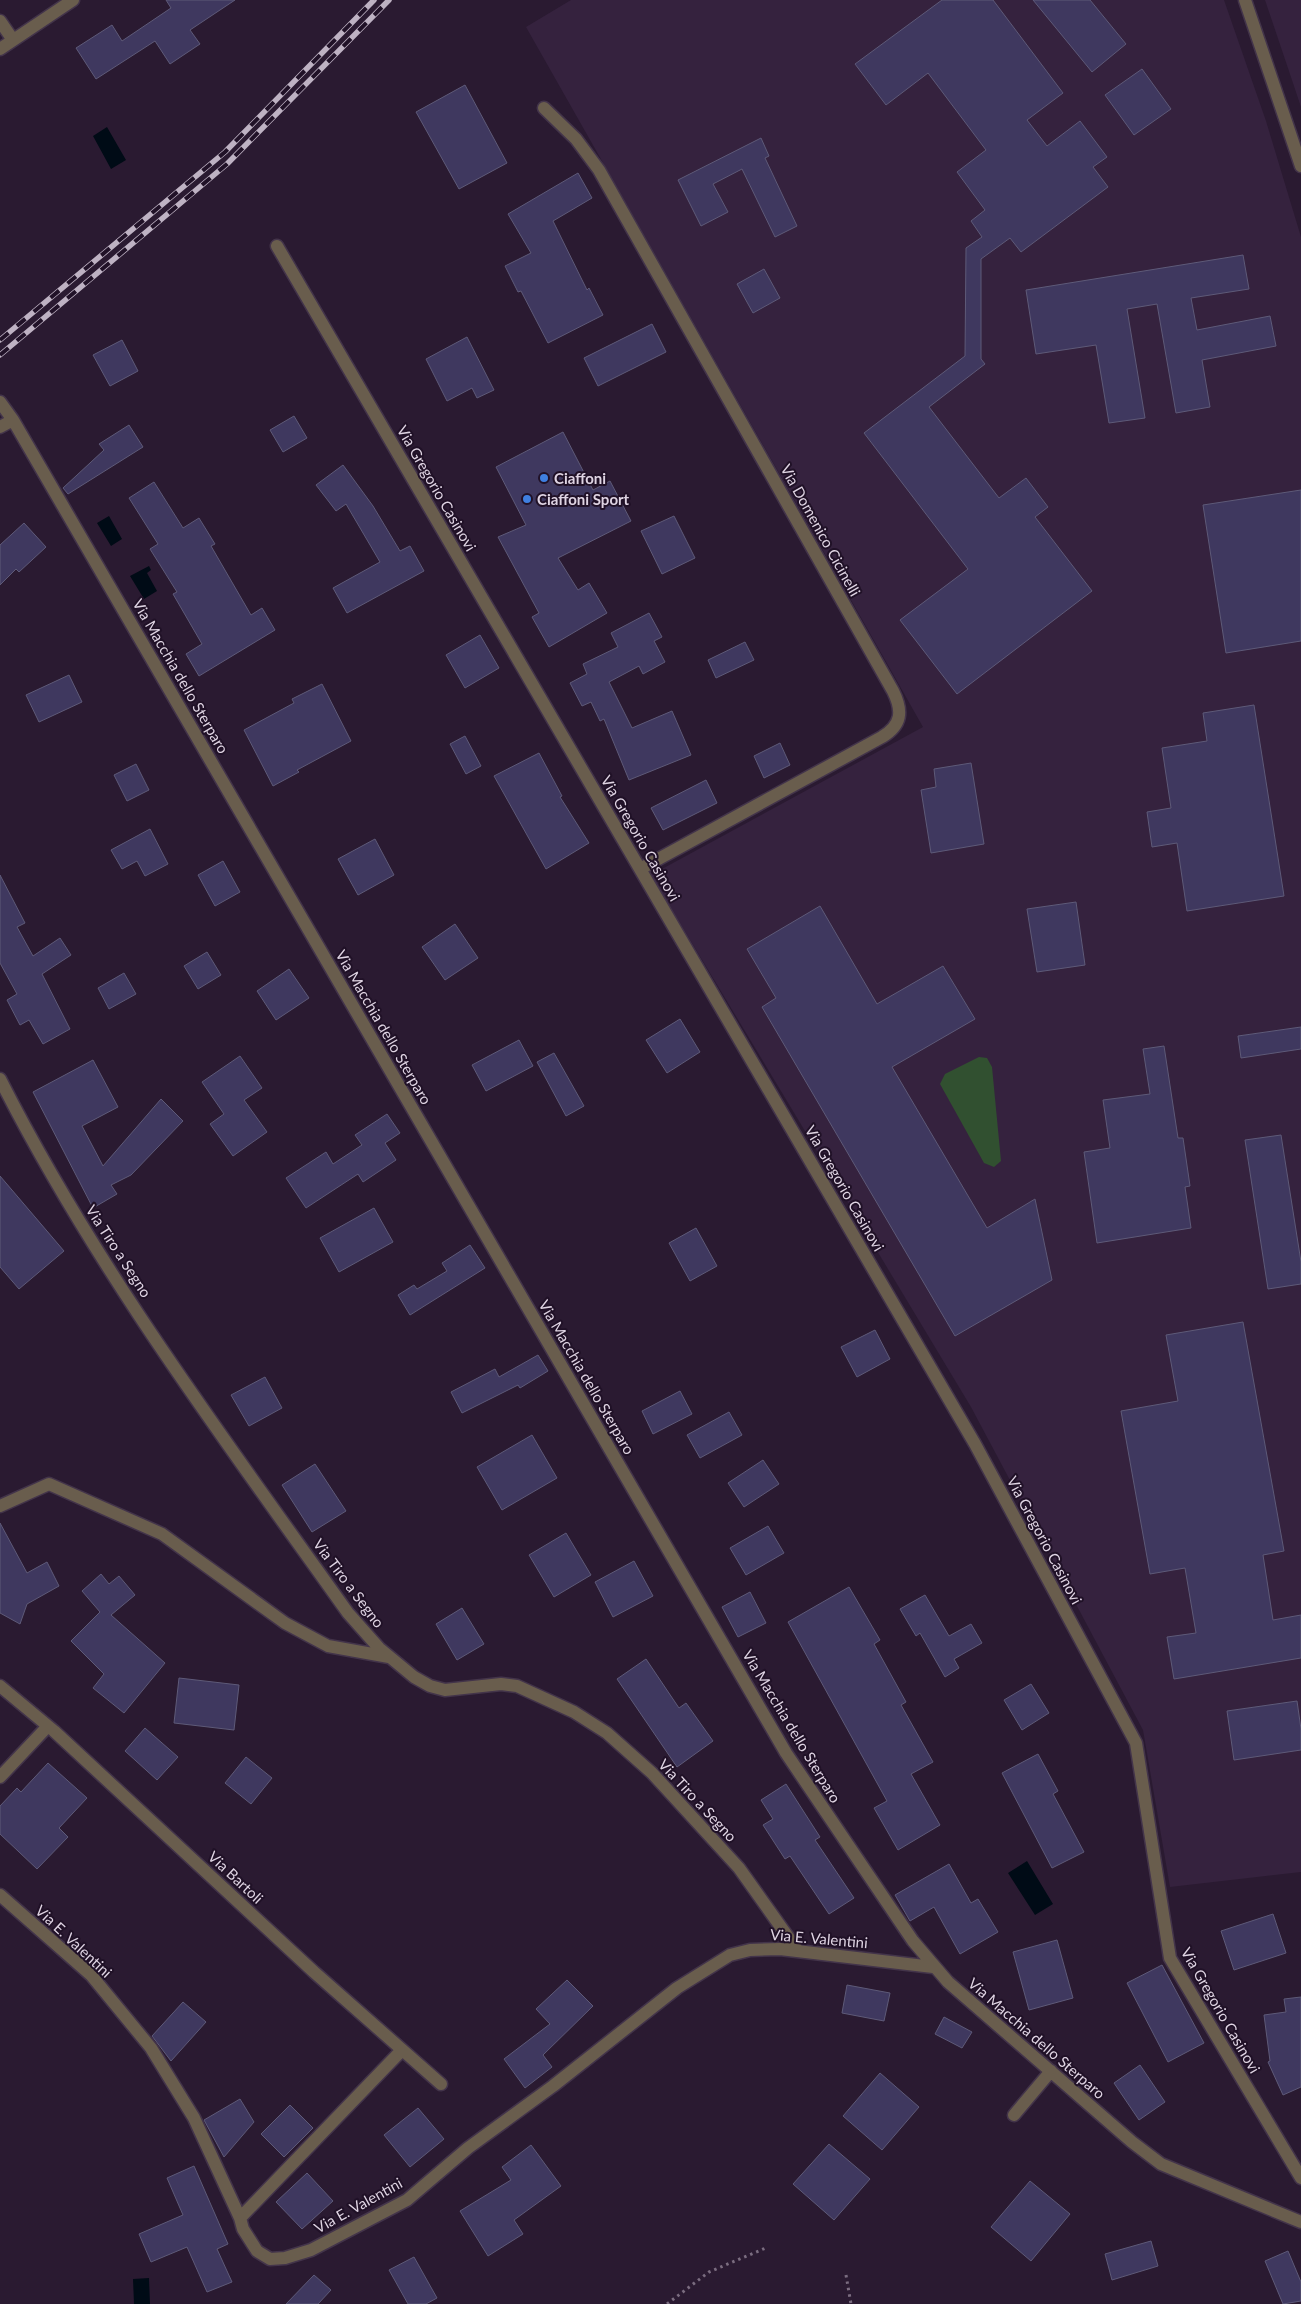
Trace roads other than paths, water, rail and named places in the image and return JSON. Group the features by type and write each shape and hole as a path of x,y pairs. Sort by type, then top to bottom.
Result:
{"street":[{"path":"0,49 73,0"},
{"path":"1245,0 1301,166"},
{"path":"0,21 13,40"},
{"name":"Via Domenico Cicinelli","path":"544,108 576,139 600,170 893,691 900,711 898,724 882,737 640,869"},
{"name":"Via Gregorio Casinovi","path":"277,246 975,1444 1136,1743 1170,1958 1301,2178"},
{"name":"Via Macchia dello Sterparo","path":"0,402 13,420 786,1753 904,1929 933,1967 1132,2142 1161,2164 1301,2222"},
{"path":"0,427 13,420"},
{"name":"Via Tiro a Segno","path":"0,1079 61,1192 199,1403 348,1613 368,1636 390,1658 414,1677 438,1688 459,1690 501,1684 532,1691 580,1715 607,1732 652,1773 739,1868 798,1951"},
{"path":"0,1506 49,1484 162,1534 285,1623 328,1646 390,1658"},
{"name":"Via Bartoli","path":"0,1686 48,1726 314,1972 441,2084"},
{"path":"0,1777 48,1726"},
{"name":"Via E. Valentini","path":"0,1895 91,1975 151,2048 194,2118 240,2218 243,2229 257,2251 270,2259 285,2258 311,2250 407,2200 468,2148 706,1969 741,1952 770,1949 798,1951 933,1967"},
{"path":"240,2218 402,2050"},
{"path":"1014,2115 1051,2071"}],"railway":[{"path":"0,340 225,152 374,0"},
{"path":"0,355 227,164 389,0"}],"place":[{"name":"Ciaffoni","path":"544,478"},
{"name":"Ciaffoni Sport","path":"527,499"}]}
